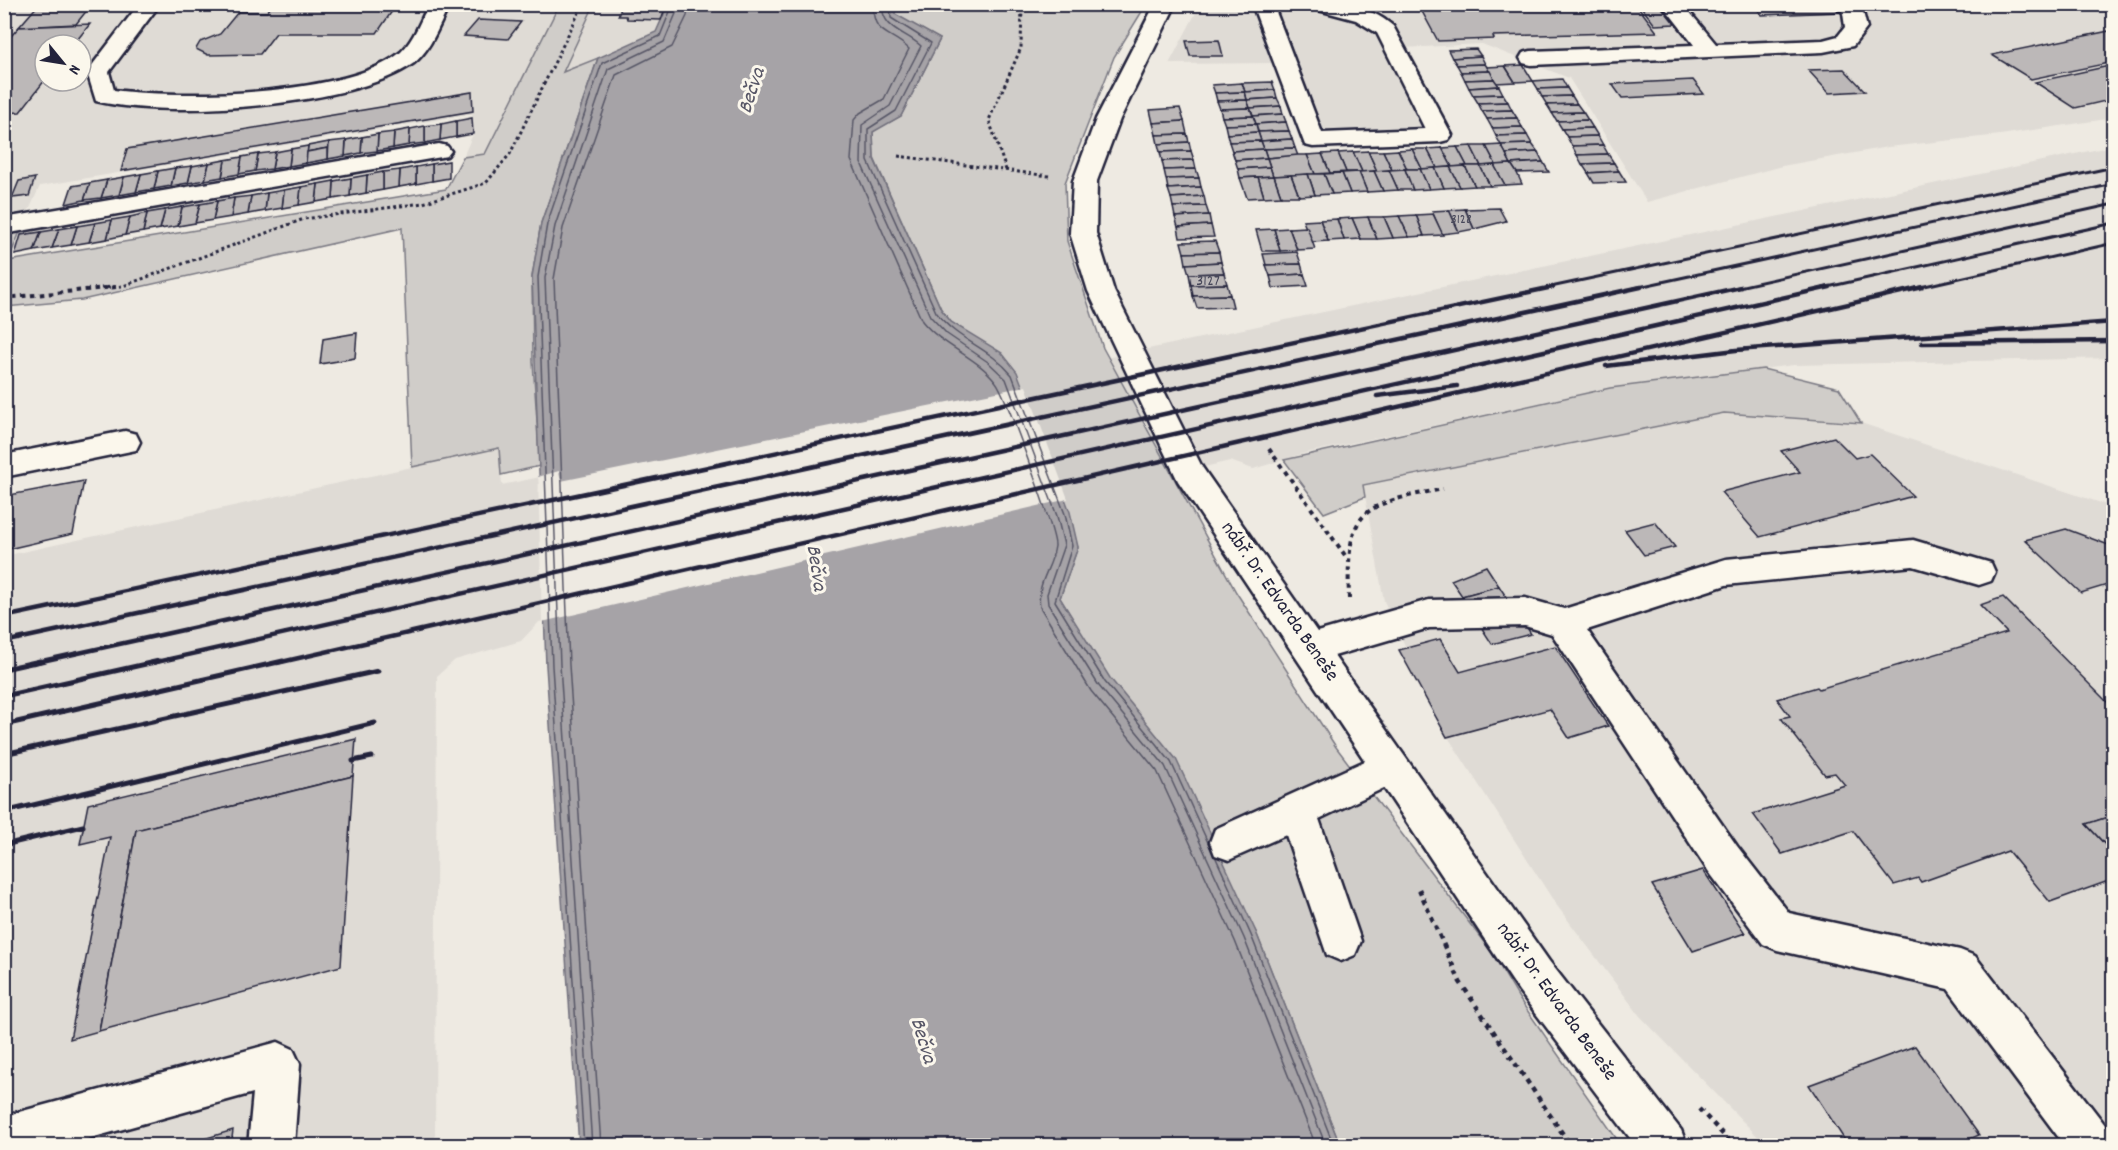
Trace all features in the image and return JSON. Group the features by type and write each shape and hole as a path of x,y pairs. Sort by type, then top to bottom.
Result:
{"street":[{"path":"150,4 98,72 104,96 162,102 259,96 358,81 388,70 409,56 440,4"},
{"name":"nábř. Dr. Edvarda Beneše","path":"1166,4 1108,119 1085,181 1083,233 1092,268 1189,473 1312,648 1534,976 1665,1146"},
{"path":"1262,4 1312,140 1440,135 1386,30 1367,16 1318,4"},
{"path":"1672,4 1710,51"},
{"path":"1531,58 1823,46 1845,42 1856,28 1853,12 1846,4"},
{"path":"4,226 439,151"},
{"path":"4,466 125,442"},
{"path":"1312,648 1429,614 1525,612 1563,623 1726,572 1914,553 1979,572"},
{"path":"1563,623 1724,859 1777,930 1960,971 2093,1146"},
{"path":"1229,842 1391,767"},
{"path":"1298,810 1341,942"},
{"path":"4,1139 278,1064 272,1146"}],"path":[{"path":"1006,170 989,120 1021,48 1022,4"},
{"path":"898,156 1085,181"},
{"path":"1269,449 1348,559"},
{"path":"1349,636 1348,559 1359,519 1382,501 1443,489"},
{"path":"1415,880 1460,982 1571,1146"}],"shaded area":[{"path":"5,5 559,5 485,154 463,157 473,134 472,114 40,186 26,217 5,221"},
{"path":"559,5 594,5 563,72 598,58 541,223 532,277 533,362 540,466 501,475 499,448 412,467 402,228 82,300 5,307 5,221 26,217 8,261 446,189 463,157 485,154"},
{"path":"594,5 668,5 656,32 562,73"},
{"path":"896,5 1146,5 1114,57 1065,183 1067,241 1103,348 1236,592 1336,747 1492,953 1520,1000 1621,1145 1340,1145 1256,932 1060,598 1078,547 965,332 951,322 941,309 874,158 873,131 901,116 940,39 894,14"},
{"path":"1200,5 2113,5 2113,118 2000,135 1888,147 1782,166 1647,202 1569,78 1482,44 1403,48 1450,139 1306,145 1275,63 1169,64"},
{"path":"2113,146 2113,358 1794,365 1609,388 1306,453 1253,469 1230,461 539,622 521,641 455,660 437,676 435,1145 5,1145 4,556 499,448 502,485"},
{"path":"1763,369 1839,388 1861,423 1724,413 1363,485 1365,497 1324,513 1284,460 1610,388"},
{"path":"1724,413 1861,423 2113,507 2113,1145 1766,1145 1640,1016 1555,903 1448,737 1384,601 1363,485"}],"water":[{"name":"Bečva","path":"668,5 896,5 895,14 940,39 901,116 873,132 874,159 941,309 951,322 1002,353 1017,372 1070,512 1078,547 1060,598 1110,678 1176,759 1256,932 1340,1145 579,1146 546,666 532,277 541,223 598,58 656,32"}],"pier":[{"path":"1026,386 1068,499 542,622 538,477 559,471 561,481"}],"building":[{"path":"39,4 92,4 76,24 19,27"},
{"path":"273,4 397,4 377,33 276,33 260,54 208,55 196,49 200,42 220,34 238,12 267,12"},
{"path":"1418,4 1474,4 1476,9 1636,4 1657,32 1493,36 1494,39 1438,41"},
{"path":"1639,4 1659,4 1675,24 1655,25"},
{"path":"1753,4 1832,4 1839,12 1762,15"},
{"path":"621,8 665,8 661,20 627,19 626,16 618,16"},
{"path":"478,20 521,22 508,39 464,36"},
{"path":"90,24 83,33 33,33 33,93 35,93 20,112 4,113 4,44 19,27"},
{"path":"2114,30 2114,62 2031,79 1992,55"},
{"path":"1219,40 1223,56 1190,56 1186,41"},
{"path":"1476,49 1481,56 1452,58 1448,50"},
{"path":"1481,56 1485,64 1457,65 1452,58"},
{"path":"1485,64 1490,71 1461,72 1457,65"},
{"path":"1523,65 1533,81 1515,82 1505,66"},
{"path":"2114,65 2114,99 2075,108 2035,82"},
{"path":"1505,66 1515,82 1496,83 1487,67"},
{"path":"1844,69 1865,91 1829,93 1808,70"},
{"path":"1490,71 1494,79 1465,80 1461,72"},
{"path":"1494,79 1499,86 1469,88 1465,80"},
{"path":"1562,79 1567,88 1538,89 1533,81"},
{"path":"1693,80 1704,94 1622,98 1612,84"},
{"path":"1272,82 1275,90 1245,92 1242,83"},
{"path":"1242,83 1245,92 1215,93 1212,85"},
{"path":"1499,86 1503,94 1473,95 1469,88"},
{"path":"1567,88 1572,96 1542,97 1538,89"},
{"path":"1275,90 1277,98 1247,100 1245,92"},
{"path":"472,92 473,111 121,171 127,149"},
{"path":"1245,92 1247,100 1217,101 1215,93"},
{"path":"1503,94 1508,102 1478,103 1473,95"},
{"path":"1572,96 1577,104 1547,105 1542,97"},
{"path":"1277,98 1281,106 1250,108 1247,100"},
{"path":"1247,100 1250,108 1220,109 1217,101"},
{"path":"1508,102 1512,110 1482,111 1478,103"},
{"path":"1577,104 1583,112 1552,113 1547,105"},
{"path":"1281,106 1283,114 1253,116 1250,108"},
{"path":"1180,108 1184,121 1153,123 1150,110"},
{"path":"1250,108 1253,116 1222,117 1220,109"},
{"path":"1512,110 1517,118 1487,119 1482,111"},
{"path":"1583,112 1588,120 1557,121 1552,113"},
{"path":"1283,114 1286,122 1256,124 1253,116"},
{"path":"1253,116 1256,124 1225,125 1222,117"},
{"path":"472,118 473,134 456,137 456,121"},
{"path":"1517,118 1522,127 1492,128 1487,119"},
{"path":"1588,120 1593,128 1562,129 1557,121"},
{"path":"456,121 456,137 440,140 441,124"},
{"path":"1184,121 1187,134 1156,135 1153,123"},
{"path":"1286,122 1289,131 1258,132 1256,124"},
{"path":"441,124 440,140 425,143 425,126"},
{"path":"1256,124 1258,132 1227,134 1225,125"},
{"path":"425,126 425,143 409,145 410,129"},
{"path":"1522,127 1527,135 1496,136 1492,128"},
{"path":"1593,128 1598,136 1567,137 1562,129"},
{"path":"410,129 409,145 393,148 394,132"},
{"path":"1289,131 1292,139 1261,141 1258,132"},
{"path":"394,132 393,148 377,151 378,134"},
{"path":"1258,132 1261,141 1229,142 1227,134"},
{"path":"378,134 377,151 361,153 362,137"},
{"path":"1187,134 1189,142 1158,144 1156,135"},
{"path":"1527,135 1532,144 1501,145 1496,136"},
{"path":"1598,136 1603,145 1572,146 1567,137"},
{"path":"362,137 361,153 345,156 346,140"},
{"path":"1292,139 1295,148 1264,149 1261,141"},
{"path":"346,140 345,156 328,159 329,142"},
{"path":"1261,141 1264,149 1232,151 1229,142"},
{"path":"329,142 328,148 307,152 308,146"},
{"path":"1189,142 1191,151 1160,152 1158,144"},
{"path":"1532,144 1538,152 1506,154 1501,145"},
{"path":"1501,145 1511,164 1496,165 1486,146"},
{"path":"1603,145 1608,154 1577,155 1572,146"},
{"path":"308,146 306,163 289,166 291,149"},
{"path":"1471,146 1481,166 1467,166 1457,147"},
{"path":"1471,146 1486,146 1496,165 1481,166"},
{"path":"1457,147 1467,166 1452,167 1442,148"},
{"path":"328,148 328,159 306,163 307,152"},
{"path":"1295,148 1298,156 1267,158 1264,149"},
{"path":"1442,148 1452,167 1437,168 1427,149"},
{"path":"291,149 289,166 272,169 275,152"},
{"path":"1264,149 1267,158 1235,160 1232,151"},
{"path":"1412,149 1427,149 1437,168 1422,169"},
{"path":"1412,149 1422,169 1407,169 1398,150"},
{"path":"1398,150 1407,169 1392,170 1383,151"},
{"path":"1191,151 1194,160 1162,161 1160,152"},
{"path":"1368,151 1377,171 1362,172 1353,152"},
{"path":"1368,151 1383,151 1392,170 1377,171"},
{"path":"275,152 272,169 255,171 258,154"},
{"path":"1353,152 1362,172 1346,172 1338,153"},
{"path":"1538,152 1543,162 1511,164 1506,154"},
{"path":"1338,153 1346,172 1330,173 1322,154"},
{"path":"258,154 255,171 239,174 242,157"},
{"path":"1322,154 1330,173 1315,174 1307,155"},
{"path":"1608,154 1614,163 1582,164 1577,155"},
{"path":"1307,155 1315,174 1273,176 1267,158"},
{"path":"242,157 239,174 222,177 225,160"},
{"path":"1267,158 1270,167 1238,169 1235,160"},
{"path":"225,160 222,177 205,180 209,163"},
{"path":"1194,160 1196,169 1164,170 1162,161"},
{"path":"449,161 449,178 432,181 432,164"},
{"path":"1543,162 1549,172 1517,173 1511,164"},
{"path":"209,163 205,180 188,183 192,166"},
{"path":"1614,163 1619,171 1588,173 1582,164"},
{"path":"432,164 432,181 416,184 416,167"},
{"path":"1511,164 1522,184 1505,185 1494,165"},
{"path":"1494,165 1505,185 1490,186 1480,166"},
{"path":"192,166 188,183 171,186 175,168"},
{"path":"1465,166 1475,186 1460,187 1450,167"},
{"path":"1465,166 1480,166 1490,186 1475,186"},
{"path":"416,167 416,184 399,187 400,170"},
{"path":"1270,167 1273,176 1240,178 1238,169"},
{"path":"1450,167 1460,187 1444,188 1435,168"},
{"path":"175,168 171,186 154,189 158,171"},
{"path":"1435,168 1444,188 1429,189 1420,169"},
{"path":"1196,169 1199,178 1166,179 1164,170"},
{"path":"1405,169 1413,190 1398,190 1389,170"},
{"path":"1405,169 1420,169 1429,189 1413,190"},
{"path":"400,170 399,187 383,190 383,172"},
{"path":"1389,170 1398,190 1383,191 1374,171"},
{"path":"158,171 154,189 136,192 141,174"},
{"path":"1374,171 1383,191 1367,192 1359,172"},
{"path":"1619,171 1626,182 1594,183 1588,173"},
{"path":"383,172 383,190 366,193 367,175"},
{"path":"1359,172 1367,192 1350,193 1342,173"},
{"path":"1342,173 1350,193 1332,194 1324,174"},
{"path":"141,174 136,192 119,195 124,177"},
{"path":"1308,174 1324,174 1332,194 1315,195"},
{"path":"1308,174 1315,195 1299,196 1291,175"},
{"path":"367,175 366,193 350,196 351,178"},
{"path":"1291,175 1299,196 1281,196 1274,176"},
{"path":"1274,176 1281,196 1264,197 1258,177"},
{"path":"124,177 119,195 101,198 107,180"},
{"path":"1258,177 1264,197 1247,198 1240,178"},
{"path":"35,178 29,196 12,198 19,181"},
{"path":"351,178 350,196 333,199 334,181"},
{"path":"1199,178 1201,187 1168,189 1166,179"},
{"path":"107,180 101,198 84,200 90,183"},
{"path":"334,181 333,199 316,202 318,184"},
{"path":"90,183 84,200 66,204 72,186"},
{"path":"318,184 316,202 299,205 301,187"},
{"path":"301,187 299,205 282,208 284,190"},
{"path":"1201,187 1204,196 1171,198 1168,189"},
{"path":"284,190 282,208 265,211 267,193"},
{"path":"267,193 265,211 248,214 251,196"},
{"path":"251,196 248,214 231,217 234,198"},
{"path":"1204,196 1206,206 1173,207 1171,198"},
{"path":"234,198 231,217 213,220 217,201"},
{"path":"217,201 213,220 195,223 200,204"},
{"path":"200,204 195,223 178,226 182,207"},
{"path":"1206,206 1209,215 1175,217 1173,207"},
{"path":"182,207 178,226 160,229 165,210"},
{"path":"1499,208 1506,221 1474,229 1465,209"},
{"path":"1465,209 1474,229 1459,232 1449,210"},
{"path":"165,210 160,229 143,232 147,213"},
{"path":"1449,210 1459,232 1442,234 1432,211"},
{"path":"147,213 143,232 125,235 130,217"},
{"path":"1433,214 1443,235 1424,236 1416,215"},
{"path":"1209,215 1211,225 1178,227 1175,217"},
{"path":"1416,215 1424,236 1409,237 1399,216"},
{"path":"1399,216 1409,237 1393,238 1384,217"},
{"path":"130,217 125,235 107,239 112,220"},
{"path":"1368,217 1377,239 1361,239 1352,218"},
{"path":"1368,217 1384,217 1393,238 1377,239"},
{"path":"1352,218 1361,239 1344,240 1337,219"},
{"path":"1337,219 1344,240 1328,241 1320,220"},
{"path":"112,220 107,239 89,242 95,223"},
{"path":"1320,220 1328,241 1312,242 1303,221"},
{"path":"95,223 89,242 71,245 77,226"},
{"path":"1211,225 1214,237 1180,238 1178,227"},
{"path":"77,226 71,245 52,248 59,229"},
{"path":"1307,227 1315,249 1297,250 1289,228"},
{"path":"1289,228 1297,250 1280,251 1274,229"},
{"path":"59,229 52,248 34,251 41,232"},
{"path":"1274,229 1280,251 1262,251 1256,230"},
{"path":"41,232 34,251 15,255 21,235"},
{"path":"1215,241 1219,252 1184,253 1181,242"},
{"path":"1219,252 1221,262 1186,264 1184,253"},
{"path":"1297,252 1301,264 1266,265 1263,254"},
{"path":"1221,262 1224,273 1189,274 1186,264"},
{"path":"1301,264 1304,274 1270,276 1266,265"},
{"path":"1224,273 1227,284 1191,285 1189,274"},
{"path":"1304,274 1308,286 1273,288 1270,276"},
{"path":"1227,284 1230,295 1193,296 1191,285"},
{"path":"1230,295 1233,307 1197,308 1193,296"},
{"path":"357,333 355,358 320,364 323,339"},
{"path":"1834,437 1855,458 1870,454 1913,496 1760,537 1721,492 1800,472 1781,451"},
{"path":"84,481 73,534 4,550 4,496"},
{"path":"1655,522 1675,547 1644,555 1625,530"},
{"path":"2066,529 2114,547 2114,583 2081,593 2025,540"},
{"path":"1486,566 1499,586 1462,596 1451,580"},
{"path":"1499,586 1509,601 1471,611 1462,596"},
{"path":"2003,597 2114,709 2114,815 2086,824 2114,854 2114,879 2050,902 2008,851 1921,882 1918,878 1894,885 1853,831 1782,854 1753,814 1845,785 1835,773 1825,775 1781,718 1790,716 1777,699 1817,687 1819,689 2007,633 1980,605"},
{"path":"1520,616 1531,634 1492,644 1481,627"},
{"path":"1440,639 1460,672 1555,646 1608,726 1569,738 1550,709 1447,737 1399,650"},
{"path":"356,739 353,776 136,830 99,1031 70,1039 110,837 80,844 88,804"},
{"path":"353,776 341,966 99,1031 136,830"},
{"path":"2114,815 2114,854 2086,824"},
{"path":"1703,870 1745,933 1693,951 1652,885"},
{"path":"1915,1046 1979,1135 1954,1146 1846,1146 1848,1145 1809,1085"},
{"path":"233,1130 231,1146 181,1146"}],"railway":[{"path":"1546,288 2114,167"},
{"path":"1634,288 2114,184"},
{"path":"1734,288 2114,204"},
{"path":"1823,288 2114,223"},
{"path":"1916,288 2114,243"},
{"path":"4,617 1553,287"},
{"path":"4,642 1641,287"},
{"path":"33,663 1741,287"},
{"path":"152,663 1830,287"},
{"path":"277,663 1923,287"},
{"path":"1606,366 1736,350 2114,322"},
{"path":"1922,343 2114,341"},
{"path":"1377,396 1457,386"},
{"path":"4,669 40,661"},
{"path":"4,696 159,661"},
{"path":"4,725 283,661"},
{"path":"4,754 378,671"},
{"path":"4,812 375,723"},
{"path":"353,761 372,757"},
{"path":"4,845 83,826"}]}
